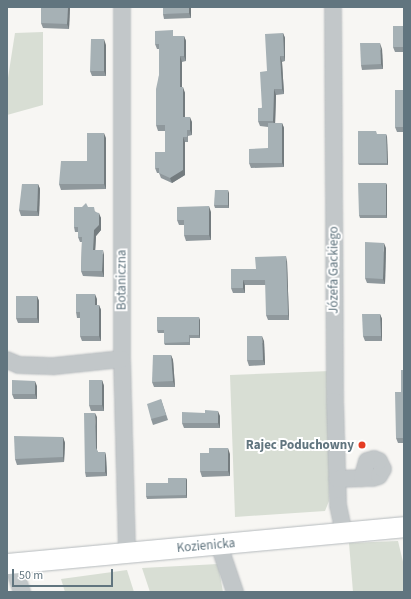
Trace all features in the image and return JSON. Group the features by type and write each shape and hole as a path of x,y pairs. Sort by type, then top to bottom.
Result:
{"main road":[{"name":"Kozienicka","path":"10,564 404,528"}],"street":[{"name":"Botaniczna","path":"122,7 122,359 126,553"},
{"name":"Józefa Gackiego","path":"333,7 337,479 338,505 344,533"},
{"path":"7,360 19,365 55,366 122,359"},
{"path":"337,479 362,478"},
{"path":"219,545 235,592"},
{"path":"10,564 22,592"}],"shaded area":[{"path":"43,32 43,105 7,115 7,84 15,33"},
{"path":"330,371 329,501 325,511 235,517 230,375"},
{"path":"398,541 404,566 404,592 353,592 349,543"},
{"path":"218,564 223,592 150,592 142,568"},
{"path":"127,570 134,592 65,592 61,579"}],"building":[{"path":"41,7 68,7 67,24 41,23"},
{"path":"163,7 189,7 189,13 163,14"},
{"path":"393,26 404,26 404,47 393,47"},
{"path":"173,30 173,36 184,36 184,56 180,56 180,87 183,87 183,117 190,117 190,130 187,130 187,137 183,137 183,170 170,178 159,173 159,168 155,168 155,152 165,152 165,125 156,125 156,89 159,75 159,44 155,44 155,31"},
{"path":"283,33 284,56 280,56 282,89 274,89 273,121 258,121 258,108 262,108 260,72 267,71 265,34"},
{"path":"91,39 104,39 104,71 90,71"},
{"path":"360,43 380,43 381,64 361,65"},
{"path":"395,90 404,90 404,127 395,127"},
{"path":"268,123 282,123 282,163 249,163 249,149 268,148"},
{"path":"358,131 376,131 377,134 386,134 387,163 358,163"},
{"path":"87,133 104,133 104,184 59,184 61,161 87,161"},
{"path":"358,183 386,183 386,215 359,215"},
{"path":"22,184 38,184 37,211 19,210"},
{"path":"215,190 228,190 228,205 214,205"},
{"path":"86,203 88,207 94,207 95,212 99,213 99,225 94,230 93,250 103,250 102,271 81,271 82,237 78,237 78,227 74,227 74,207 82,207"},
{"path":"209,206 209,235 184,235 184,220 177,220 177,207"},
{"path":"365,242 384,243 383,279 365,278"},
{"path":"286,256 288,315 266,315 265,280 243,280 243,288 231,288 231,269 256,269 255,257"},
{"path":"76,294 95,294 95,305 99,305 99,336 80,336 80,312 76,312"},
{"path":"16,296 37,296 37,318 16,318"},
{"path":"362,314 380,314 381,336 363,336"},
{"path":"157,317 199,317 199,335 189,335 189,342 164,343 164,330 157,330"},
{"path":"247,336 262,336 263,360 247,360"},
{"path":"153,355 171,355 173,381 152,382"},
{"path":"401,370 404,370 404,438 396,438 395,392 401,392"},
{"path":"12,380 35,381 35,394 12,394"},
{"path":"89,380 102,380 102,405 89,405"},
{"path":"161,399 166,415 151,419 147,404"},
{"path":"205,410 218,411 218,423 182,423 182,412 205,413"},
{"path":"84,413 95,413 96,448 98,452 105,452 105,472 85,472"},
{"path":"14,436 63,437 63,457 15,459"},
{"path":"209,448 228,448 228,471 200,471 200,453 209,453"},
{"path":"168,478 186,478 186,495 146,496 146,483 168,483"}],"place":[{"name":"Rajec Poduchowny","path":"362,445"}]}
